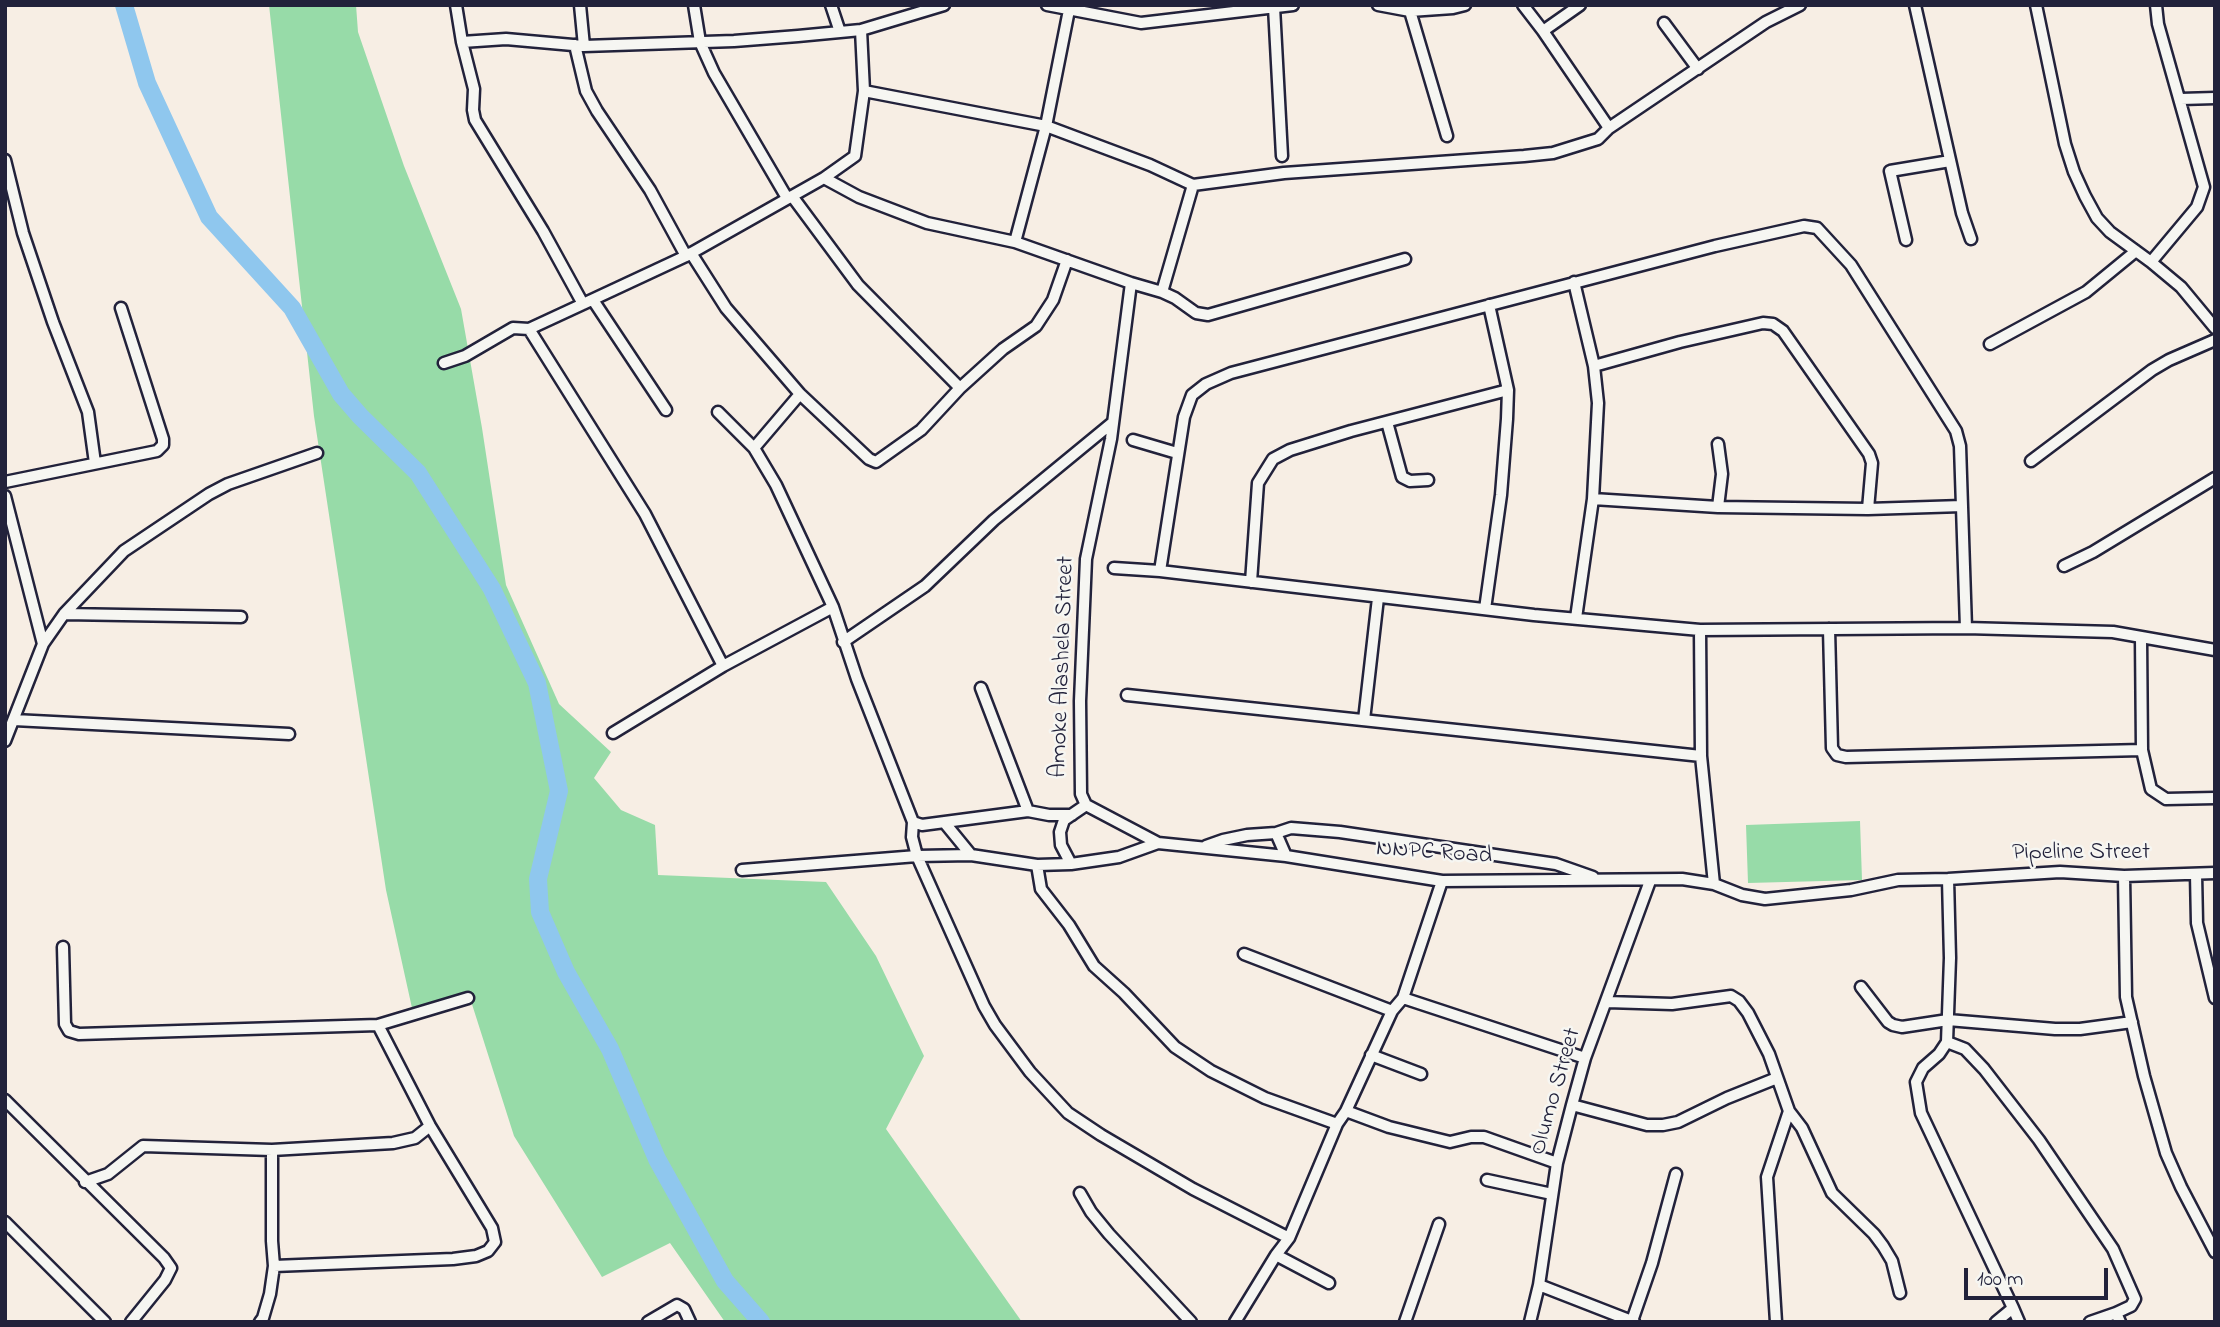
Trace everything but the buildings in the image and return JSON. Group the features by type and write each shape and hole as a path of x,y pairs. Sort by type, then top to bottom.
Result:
{"street":[{"path":"456,5 474,89 472,110 475,120 588,302 666,411"},
{"path":"580,5 579,46 586,91 597,111 726,308 800,394 869,459 876,462 921,430 960,388 1003,349 1036,326 1053,300 1067,260"},
{"path":"694,5 700,42 714,73 790,197 864,292 960,388"},
{"path":"831,5 840,32"},
{"path":"462,42 506,39 579,46 700,42 840,32 861,30 944,5"},
{"path":"1047,5 1070,7 1141,23 1293,5"},
{"path":"1378,5 1410,11 1465,5"},
{"path":"1523,5 1609,128"},
{"path":"1543,31 1580,5"},
{"path":"864,91 1046,125 1150,165 1193,185 1284,173 1553,153 1598,139 1609,128 1766,22 1800,5"},
{"path":"1915,5 1950,161 1971,239"},
{"path":"2036,5 2065,144 2074,172 2098,218 2120,240 2151,262 2191,298 2215,328"},
{"path":"2151,262 2197,207 2204,187 2158,24 2156,5"},
{"path":"1015,242 1046,125 1070,7"},
{"path":"1274,7 1282,156"},
{"path":"1410,11 1447,136"},
{"path":"1664,23 1698,69"},
{"path":"444,363 465,356 513,328 529,329 689,254 824,178 855,156 864,91 861,30"},
{"path":"2181,99 2215,98"},
{"path":"5,160 23,233 53,322 88,412 96,463"},
{"path":"1906,240 1891,171 1950,161"},
{"path":"824,178 859,197 927,223 1015,242 1131,284 1162,292 1196,313 1208,315 1405,259"},
{"path":"1162,292 1193,185"},
{"path":"1160,571 1184,417 1192,395 1206,384 1231,373 1574,282 1804,226 1817,228 1850,265 1955,431 1961,446 1966,628"},
{"path":"1990,344 2086,292 2136,251"},
{"path":"1574,282 1594,366 1598,403 1593,499 1576,618"},
{"name":"Amoke Alashela Street","path":"1131,284 1112,423 1086,559 1080,701 1081,794 1086,805 1158,843"},
{"path":"1485,609 1501,495 1508,390 1489,305"},
{"path":"5,482 157,451 163,445 121,308"},
{"path":"1594,366 1680,342 1763,323 1773,324 1783,331 1869,454 1872,463 1868,509"},
{"path":"529,329 645,514 723,666"},
{"path":"2031,461 2152,370 2215,340"},
{"path":"1251,582 1258,483 1273,459 1290,450 1508,390"},
{"path":"754,448 800,394"},
{"path":"719,412 754,448 776,485 833,607 843,642 913,822 912,837 917,856 995,1025 1048,1093 1068,1113 1193,1189 1289,1238"},
{"path":"1387,422 1402,477 1410,481 1429,480"},
{"path":"843,642 925,586 994,520 1112,423"},
{"path":"1133,440 1177,453"},
{"path":"1718,444 1722,474 1718,507"},
{"path":"5,741 43,644 64,614 124,551 228,484 317,453"},
{"path":"2064,566 2093,552 2215,478"},
{"path":"5,496 43,644"},
{"path":"1593,499 1718,507 1868,509 1962,506"},
{"path":"1114,568 1700,630 1966,628 2113,632 2215,650"},
{"path":"1364,720 1378,598"},
{"path":"613,733 723,666 833,607"},
{"path":"64,614 241,617"},
{"path":"1829,629 1832,748 1837,755 1846,757 2142,750"},
{"path":"1700,630 1701,756 1714,884"},
{"path":"2141,638 2142,750 2151,789 2166,799 2215,798"},
{"path":"981,688 1028,811"},
{"path":"1127,695 1701,756"},
{"path":"14,720 289,734"},
{"path":"1071,864 1061,845 1060,832 1064,820 1086,805"},
{"path":"913,822 922,825 1028,811 1072,816"},
{"path":"944,822 971,855"},
{"path":"1202,847 1247,835 1276,833 1291,828 1340,832 1556,864 1599,880"},
{"path":"1276,833 1286,856"},
{"name":"NNPC Road","path":"742,870 917,856 971,855 1037,864 1071,864 1119,857 1158,843 1286,856 1442,881 1682,879 1714,884 1742,895 1765,899 1851,890 1898,880 1948,879"},
{"path":"1037,864 1041,889 1069,925 1094,966 1124,993 1175,1047 1211,1071 1265,1098 1337,1124"},
{"name":"Pipeline Street","path":"1948,879 2060,872 2124,876 2215,873"},
{"path":"2196,874 2197,923 2215,998"},
{"path":"2124,876 2126,997 2155,1119 2181,1187 2215,1252"},
{"path":"1948,879 1947,1042 1939,1054 1923,1068 1916,1082 1921,1113 2019,1322"},
{"path":"1235,1322 1289,1238 1337,1124 1346,1111 1391,1011 1403,998 1442,881"},
{"name":"Olumo Street","path":"1530,1322 1539,1285 1557,1163 1572,1105 1585,1058 1650,881"},
{"path":"63,947 65,1024 69,1031 79,1034 377,1024 468,998"},
{"path":"1244,954 1391,1011"},
{"path":"1860,987 1881,1014 1893,1025 1902,1027 1948,1020 2054,1029 2080,1029 2132,1022"},
{"path":"1607,1002 1672,1004 1731,996 1739,1001 1769,1054 1790,1111 1802,1128 1832,1193 1883,1246 1892,1261 1900,1293"},
{"path":"1403,998 1585,1058"},
{"path":"274,1266 453,1259 476,1256 488,1251 495,1242 492,1228 430,1126 377,1024"},
{"path":"1947,1042 1965,1049 1984,1069 2039,1140 2113,1249 2135,1299 2118,1318 2090,1322"},
{"path":"1371,1055 1421,1074"},
{"path":"1572,1105 1647,1125 1663,1125 1678,1122 1777,1078"},
{"path":"5,1100 171,1268 131,1322"},
{"path":"1346,1111 1389,1127 1450,1142 1484,1137 1557,1163"},
{"path":"1776,1322 1767,1177 1790,1111"},
{"path":"85,1182 108,1174 143,1146 272,1150 393,1143 415,1138 430,1126"},
{"path":"260,1322 270,1294 274,1266 272,1150"},
{"path":"1539,1285 1633,1321 1676,1174"},
{"path":"1487,1180 1552,1194"},
{"path":"1080,1193 1109,1234 1191,1322"},
{"path":"5,1222 105,1322"},
{"path":"1405,1322 1439,1224"},
{"path":"1276,1255 1329,1283"},
{"path":"648,1322 677,1304 684,1309 690,1322"},
{"path":"1996,1322 2013,1308"}],"green space":[{"path":"269,5 356,5 358,32 404,166 461,309 506,585 559,704 611,752 594,778 621,810 655,825 658,875 826,882 876,956 924,1056 886,1129 1022,1322 725,1322 670,1243 602,1277 514,1136 470,998 412,1008 386,890 314,416"},
{"path":"1860,821 1862,880 1748,883 1746,825"}],"waterway":[{"path":"124,5 147,83 209,217 292,308 341,394 418,473 492,589 537,683 559,791 538,879 540,912 566,972 610,1049 657,1159 725,1281 761,1322"}]}
